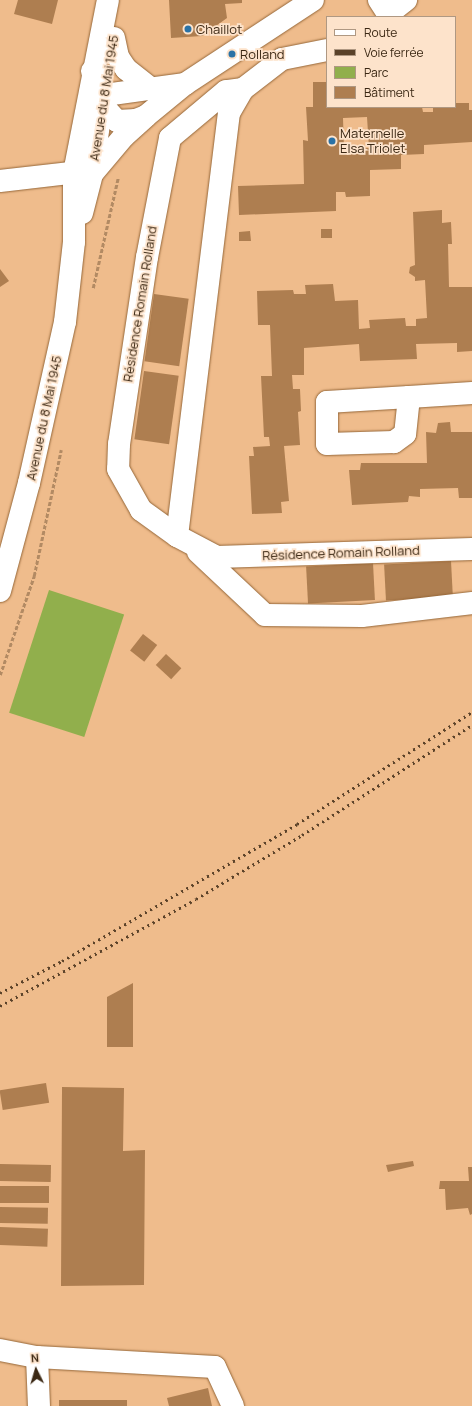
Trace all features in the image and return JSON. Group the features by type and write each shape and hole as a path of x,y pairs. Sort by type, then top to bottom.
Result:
{"street":[{"name":"Avenue du 8 Mai 1945","path":"94,102 92,72 108,0"},
{"name":"Avenue du 8 Mai 1945","path":"0,591 29,483 65,322 74,242 94,102 114,38 120,0"},
{"path":"0,181 83,174 146,116 185,84 313,0"},
{"path":"384,10 406,0"},
{"path":"114,38 118,57 126,69 150,88"},
{"name":"Résidence Romain Rolland","path":"183,539 229,113 243,89 282,59 326,50"},
{"path":"94,102 150,88 185,84"},
{"name":"Résidence Romain Rolland","path":"243,89 226,91 170,138 147,257 120,437 118,469 141,510 183,539 217,557 472,549"},
{"path":"94,102 107,110 117,121 136,120 146,116"},
{"path":"409,397 472,392"},
{"name":"Résidence Romain Rolland","path":"183,539 264,615 362,616 472,603"},
{"path":"0,1350 37,1357 215,1367 233,1406"},
{"path":"37,1357 38,1406"}],"green space":[{"path":"49,590 124,614 84,737 9,713"}],"building":[{"path":"18,0 58,0 52,24 14,14"},
{"path":"169,0 242,0 242,3 225,4 227,18 202,36 171,38"},
{"path":"313,82 326,82 326,108 422,108 423,112 433,112 433,108 456,108 456,103 469,103 469,110 472,110 472,142 424,145 424,154 401,155 401,169 370,170 370,196 346,197 345,192 336,192 336,211 239,215 238,186 304,184 303,140 308,141 306,107 313,107","holes":["367,117 369,148 344,149 343,118"]},
{"path":"442,210 442,223 451,222 452,244 448,244 449,287 472,287 472,351 457,352 457,343 416,344 417,359 360,361 359,344 304,348 304,375 292,375 293,389 300,389 301,411 298,412 300,445 284,446 289,501 281,502 282,513 252,514 249,456 254,456 253,447 270,446 269,437 264,437 261,376 272,376 270,325 258,325 257,291 293,290 294,294 306,294 305,285 333,284 335,301 358,300 359,329 370,328 369,320 405,318 406,326 416,326 416,319 427,318 425,280 415,281 415,277 409,273 410,267 415,265 413,212"},
{"path":"321,229 332,229 332,238 321,238"},
{"path":"250,231 251,241 239,241 239,232"},
{"path":"0,269 9,281 0,287"},
{"path":"154,294 189,299 179,366 145,361"},
{"path":"144,371 179,376 169,444 134,439"},
{"path":"450,422 451,432 472,432 472,498 459,498 458,488 420,489 420,497 409,496 408,502 352,505 349,470 360,470 361,463 427,463 426,432 436,433 438,423"},
{"path":"451,561 453,597 386,600 384,565"},
{"path":"373,563 375,600 308,603 306,567"},
{"path":"143,634 157,645 144,662 130,651"},
{"path":"166,654 181,668 171,679 156,665"},
{"path":"133,983 133,1047 107,1047 107,997"},
{"path":"46,1083 49,1103 3,1110 0,1090"},
{"path":"62,1087 124,1088 123,1151 145,1150 144,1285 61,1286"},
{"path":"413,1161 414,1166 388,1172 386,1165"},
{"path":"0,1164 51,1165 51,1182 0,1181"},
{"path":"468,1167 472,1167 472,1214 470,1215 468,1208 446,1210 445,1189 439,1189 440,1181 469,1181"},
{"path":"0,1186 49,1186 49,1203 0,1203"},
{"path":"0,1207 48,1208 48,1224 0,1223"},
{"path":"0,1227 48,1229 47,1247 0,1245"},
{"path":"208,1388 212,1406 169,1406 167,1398"},
{"path":"59,1400 127,1400 127,1406 59,1406"}],"railway":[{"path":"0,993 62,961 297,824 472,712"},
{"path":"0,1006 196,899 302,835 472,725"}],"place":[{"name":"Chaillot","path":"188,29"},
{"name":"Rolland","path":"232,54"},
{"name":"Maternelle Elsa Triolet","path":"332,141"}]}
